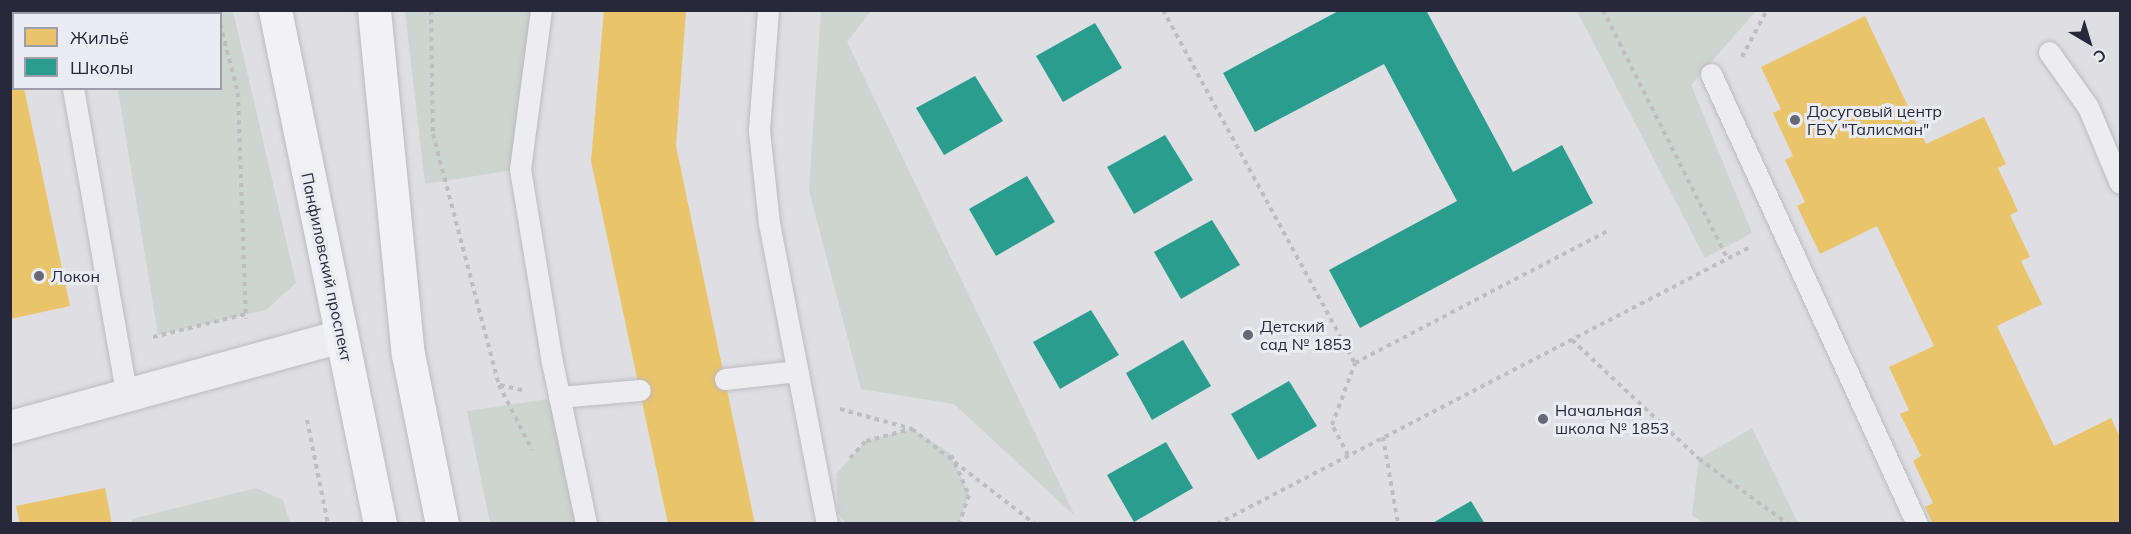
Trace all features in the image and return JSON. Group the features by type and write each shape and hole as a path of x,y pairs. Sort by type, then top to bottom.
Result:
{"main road":[{"name":"Панфиловский проспект","path":"275,10 380,524"},
{"path":"374,10 408,354 442,524"}],"street":[{"path":"10,427 127,397 341,336"}],"lane":[{"path":"541,10 520,169 559,397 586,524"},
{"path":"768,10 759,131 769,223 827,524"},
{"path":"2049,52 2088,107 2121,183"},
{"path":"1711,74 1917,524"},
{"path":"73,90 127,397"},
{"path":"725,379 798,371"},
{"path":"559,397 640,390"}],"path":[{"path":"431,10 433,134 499,385 536,458"},
{"path":"1163,10 1355,363"},
{"path":"1603,10 1727,258"},
{"path":"1720,96 1767,10"},
{"path":"222,32 238,93 246,314 253,362"},
{"path":"1348,455 1332,425 1355,363 1607,231"},
{"path":"1217,524 1727,258 1783,232"},
{"path":"117,345 246,314"},
{"path":"1572,340 1699,459 1788,524"},
{"path":"803,399 912,429 950,453 1035,524"},
{"path":"307,420 328,524"},
{"path":"843,466 866,441 912,429"},
{"path":"1383,437 1398,524"},
{"path":"950,453 969,495 959,524"}],"shaded area":[{"path":"821,10 871,11 847,42 1075,516 954,404 861,389 809,190"},
{"path":"106,11 233,11 296,283 266,310 158,335 118,90 222,90 222,12"},
{"path":"405,11 543,11 520,169 425,184"},
{"path":"1577,11 1756,11 1691,85 1752,233 1705,258"},
{"path":"569,396 592,523 490,523 467,411"},
{"path":"1752,428 1798,523 1703,523 1692,515 1699,459"},
{"path":"912,429 950,453 969,495 959,523 846,523 838,513 836,474 866,441"},
{"path":"256,488 283,500 290,523 132,523 132,519"}],"building: Жильё":[{"path":"604,10 686,10 676,146 755,524 668,524 591,161"},
{"path":"1865,16 1926,144 1984,117 2006,164 1998,168 2018,211 2010,215 2030,257 2021,261 2042,304 1997,326 2054,446 2111,418 2120,437 2120,524 1933,524 1925,507 1933,503 1913,461 1921,456 1900,414 1909,410 1889,367 1934,346 1877,226 1820,254 1797,206 1805,202 1785,160 1793,156 1773,113 1781,109 1761,67"},
{"path":"10,28 12,90 24,90 70,306 10,319"},
{"path":"105,488 112,524 20,524 16,506"}],"building: Школы":[{"path":"1340,10 1426,10 1513,172 1562,145 1593,203 1360,328 1329,270 1457,201 1384,64 1255,132 1223,73"},
{"path":"1095,23 1122,68 1063,102 1036,56"},
{"path":"975,76 1003,121 944,155 916,108"},
{"path":"1165,135 1193,180 1134,214 1107,167"},
{"path":"1027,176 1055,222 996,256 969,209"},
{"path":"1212,220 1240,265 1181,299 1154,252"},
{"path":"1091,310 1119,355 1060,389 1033,342"},
{"path":"1183,340 1211,386 1152,420 1126,373"},
{"path":"1289,381 1317,426 1258,460 1231,414"},
{"path":"1166,442 1193,488 1134,522 1107,475"},
{"path":"1471,501 1485,524 1431,524"}],"place":[{"name":"Досуговый центр ГБУ \"Талисман\"","path":"1795,120"},
{"name":"Локон","path":"39,276"},
{"name":"Детский сад № 1853","path":"1248,335"},
{"name":"Начальная школа № 1853","path":"1543,419"}]}
